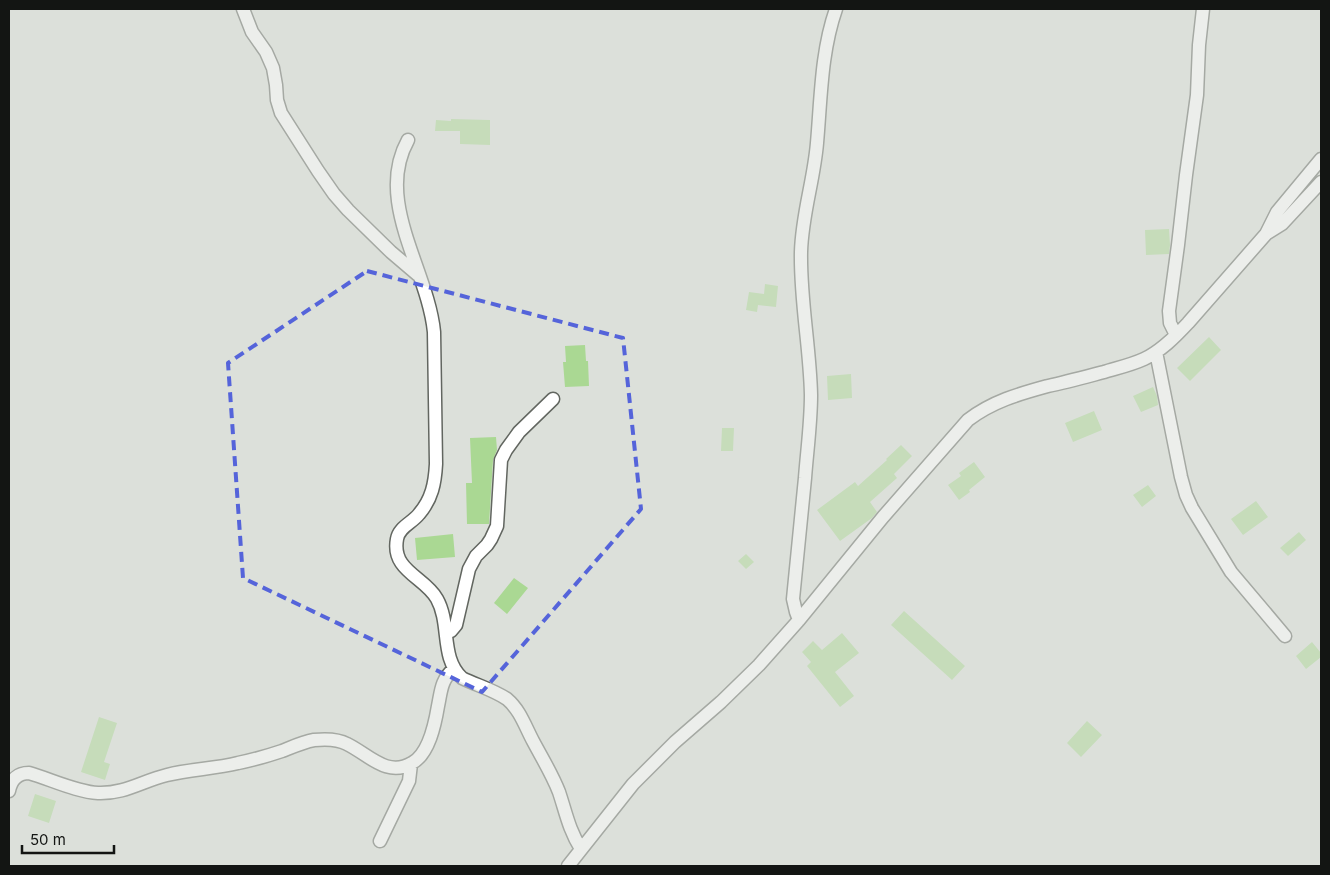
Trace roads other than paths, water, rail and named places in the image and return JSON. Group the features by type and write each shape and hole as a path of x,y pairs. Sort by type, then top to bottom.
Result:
{"street":[{"path":"242,9 252,32 266,52 273,68 277,100 281,112 318,171 348,210 420,277"},
{"path":"799,620 793,599 808,451 811,396 801,272 802,235 817,146 822,76 830,30 836,9"},
{"path":"1176,335 1170,323 1169,310 1197,95 1203,9"},
{"path":"408,140 397,168 396,186 407,238 430,304 434,332 436,464 434,484 428,500 419,515 400,531 397,536 398,556 405,569 424,583 434,594 442,610 450,658 454,669 462,678 499,694 519,712 554,780 568,824 581,849"},
{"path":"568,866 633,784 675,742 721,702 759,665 968,420 992,404 1018,395 1126,366 1156,352 1176,335 1266,234 1278,212 1321,158"},
{"path":"1266,234 1282,224 1321,182"},
{"path":"1156,352 1186,495 1231,572 1286,636"},
{"path":"446,633 451,631 456,625 469,570 476,556 487,546 497,526 501,460 512,440 519,432 554,400"},
{"path":"9,791 13,780 17,776 29,773 88,792 112,792 133,788 150,780 181,771 236,764 314,740 336,741 347,744 381,765 397,767 411,764 422,756 426,750 436,720 443,684 454,669"},
{"path":"380,841 409,781 411,764"}]}
